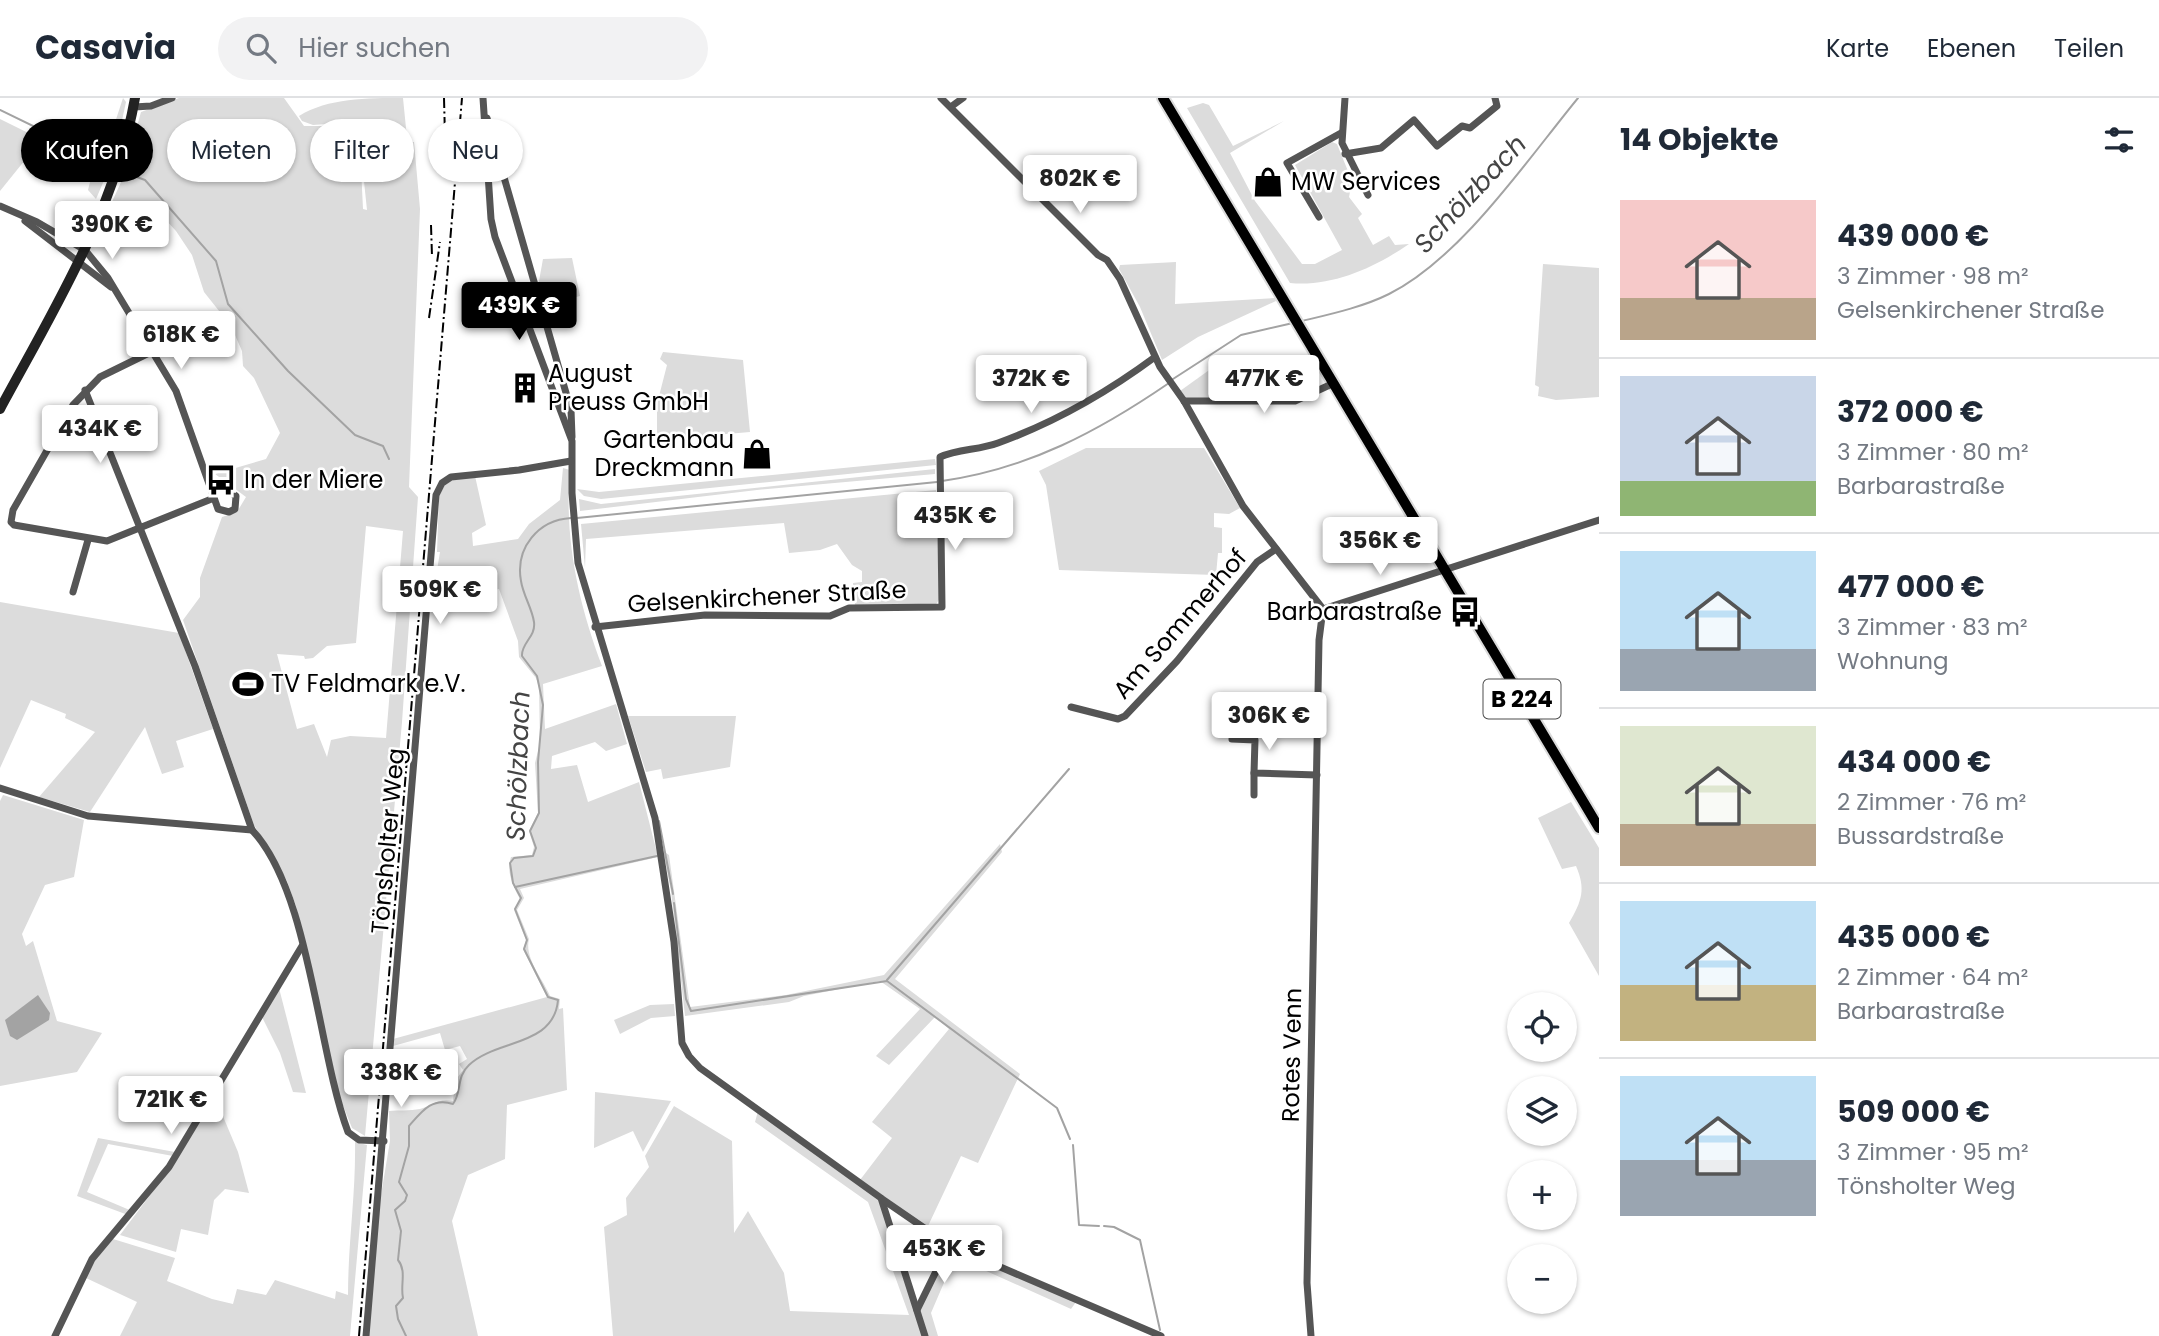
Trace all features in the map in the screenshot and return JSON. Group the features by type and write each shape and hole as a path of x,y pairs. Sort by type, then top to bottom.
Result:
{"main road":[{"name":"B 224","path":"1163,98 1599,828"},
{"path":"0,409 98,225 117,173 135,102"}],"street":[{"path":"135,102 150,106 172,98"},
{"path":"941,98 952,106 1098,255 1107,260 1135,307 1155,357 1184,401 1243,506 1323,609 1599,520"},
{"path":"952,106 963,98"},
{"path":"1345,98 1341,133 1345,154 1368,195"},
{"path":"1345,154 1381,148 1414,120 1437,146 1462,127 1470,128 1497,106 1495,98"},
{"name":"Gelsenkirchener Straße","path":"483,101 570,410 573,508 578,563 595,627 655,818 674,942 682,1043 689,1056 700,1068 949,1245 1161,1336"},
{"name":"Gelsenkirchener Straße","path":"483,101 491,219 495,237 572,441"},
{"path":"1318,217 1287,163 1341,133"},
{"path":"0,206 61,245 111,287"},
{"path":"13,213 37,222 85,250 108,278 176,391 218,509 229,512 237,504 236,496 208,477"},
{"path":"153,351 111,371 85,390 73,405 11,516 14,525 88,540 120,538 214,498"},
{"name":"Gelsenkirchener Straße","path":"595,627 705,615 830,616 849,608 942,607 940,457 995,445 1066,415 1109,391 1155,357"},
{"path":"1184,401 1295,401 1334,383"},
{"path":"552,392 564,386"},
{"path":"85,390 192,659 252,830 263,843 283,885 302,945 348,1132 359,1140 384,1141"},
{"name":"Tönsholter Weg","path":"366,1336 438,489 451,477 519,471 571,461"},
{"path":"73,592 88,540"},
{"name":"Am Sommerhof","path":"1071,708 1118,719 1125,716 1177,661 1257,562 1276,549"},
{"name":"Rotes Venn","path":"1311,1336 1307,1283 1319,640 1323,609"},
{"path":"1232,739 1255,740 1254,795"},
{"path":"1254,773 1317,775"},
{"path":"0,788 88,816 252,830"},
{"path":"55,1336 92,1259 169,1167 302,945"},
{"path":"881,1198 925,1336"},
{"path":"917,1311 949,1245"}],"shaded area":[{"path":"123,98 126,102 122,119 116,119"},
{"path":"179,98 284,98 304,126 310,126 310,182 362,182 363,209 367,210 364,182 414,182 414,142 420,209 409,487 418,497 402,722 365,1136 352,1128 340,1098 296,906 287,881 254,825 183,620 200,597 200,578 222,517 237,512 246,497 215,474 266,459 280,433 254,378 243,366 242,351 231,326 204,292 192,255 176,231 163,217 124,202 111,204 121,182 153,182 153,119 139,119 141,112","holes":["366,526 403,531 386,738 350,736 331,740 327,757 314,724 297,729 277,654 313,658 327,646 356,643"]},
{"path":"403,98 405,119 310,119 310,124 302,121 299,116 335,102"},
{"path":"1203,103 1209,105 1233,146 1284,121 1230,153 1255,201 1302,264 1315,264 1342,250 1295,165 1332,142 1337,144 1352,181 1349,197 1362,214 1358,218 1373,245 1389,236 1395,245 1409,244 1382,261 1337,279 1290,283 1187,108"},
{"path":"0,119 21,129 21,165 0,191"},
{"path":"90,182 103,182 96,199 88,190"},
{"path":"572,258 580,296 545,305 539,281 543,259"},
{"path":"1176,262 1175,304 1275,298 1276,301 1198,337 1162,360 1140,307 1119,269 1120,265"},
{"path":"1543,264 1599,268 1599,397 1556,400 1538,396 1539,387 1535,385"},
{"path":"663,352 743,360 750,432 657,440 657,404 667,365 660,359"},
{"path":"1226,358 1251,399 1186,399 1180,391"},
{"path":"83,405 93,432 65,442"},
{"path":"1086,448 1204,448 1240,508 1229,514 1214,513 1214,527 1222,528 1222,553 1218,553 1216,575 1059,570 1046,485 1039,471"},
{"path":"935,459 936,465 601,499 584,496 577,489 599,492"},
{"path":"563,468 570,470 569,520 575,569 586,618 602,666 543,684 545,729 616,704 627,744 606,751 595,742 552,756 551,769 577,765 588,802 639,782 658,857 520,889 524,898 517,910 529,939 529,954 550,996 560,999 559,1009 563,1008 567,1090 507,1105 505,1159 468,1175 452,1221 478,1336 369,1336 378,1213 390,1141 389,1111 416,1110 439,1101 453,1101 455,1081 463,1070 459,1064 467,1059 460,1046 445,1050 440,1033 393,1046 393,1039 547,997 523,949 526,940 514,910 520,899 509,868 511,857 532,855 534,847 529,831 538,813 535,763 540,743 539,687 536,678 519,657 518,641 499,589 431,606 440,552 437,552 439,495 447,481 475,476 486,525 472,533 473,546 518,539 529,524 560,500"},
{"path":"935,469 935,474 757,490 580,511 579,499 601,504"},
{"path":"936,490 940,598 935,606 855,605 853,583 862,582 862,571 852,565 837,544 820,550 789,553 784,523 586,539 585,568 581,524"},
{"path":"0,602 179,633 213,729 176,741 184,767 162,774 145,727 90,812 39,797 95,732 65,718 66,714 31,700 0,768"},
{"path":"628,716 736,716 730,767 663,779 661,769 646,772"},
{"path":"3,795 84,820 74,877 45,885 22,934 26,946 33,941 57,1021 102,1033 77,1072 0,1086 0,801"},
{"path":"1571,802 1599,848 1599,976 1569,923 1577,908 1582,888 1576,866 1562,869 1538,818"},
{"path":"1000,844 1002,852 895,979 1020,1074 978,1163 961,1156 928,1226 860,1180 892,1138 872,1122 949,1029 935,1017 889,1065 876,1056 920,1009 880,981 804,996 789,1002 685,1016 671,891 663,851 669,855 690,1007 786,995 884,975"},
{"path":"279,988 306,1093 293,1092 280,1053 261,1015"},
{"path":"38,995 50,1013 49,1020 17,1040 10,1036 5,1020"},
{"path":"674,1004 675,1016 651,1018 620,1034 614,1020 650,1005"},
{"path":"595,1092 671,1101 643,1152 633,1131 594,1148"},
{"path":"214,1095 238,1152 249,1193 225,1189 214,1200 208,1235 181,1229 176,1252 120,1235 166,1174"},
{"path":"674,1106 732,1141 734,1233 748,1211 784,1273 790,1311 909,1315 868,1202 755,1122 758,1111 880,1200 923,1336 613,1336 604,1227 627,1215 626,1198 649,1167 645,1156"},
{"path":"98,1138 175,1152 173,1156 108,1144 87,1192 132,1211 128,1215 77,1196"},
{"path":"355,1142 367,1145 350,1336 120,1336 137,1302 86,1278 94,1259 113,1239 175,1258 167,1281 212,1299 233,1304 237,1289 266,1295 275,1280 335,1299 336,1291 348,1295"},
{"path":"951,1247 1076,1302 1071,1309 955,1257 931,1313 938,1336 927,1336 919,1311"}],"waterway":[{"name":"Schölzbach","path":"1302,321 1379,299 1416,278 1442,257 1515,178 1578,98"},
{"name":"Schölzbach","path":"0,110 21,120"},
{"name":"Schölzbach","path":"147,182 216,261 228,304 288,371 355,435 383,446 389,459"},
{"name":"Schölzbach","path":"1173,379 1241,335 1293,323"},
{"name":"Schölzbach","path":"942,481 1004,467 1062,446 1116,417 1169,383"},
{"name":"Schölzbach","path":"577,518 937,482"},
{"name":"Schölzbach","path":"406,1336 398,1319 396,1306 403,1298 403,1273 398,1260 401,1231 395,1210 405,1201 407,1195 399,1182 409,1146 409,1126 433,1104 453,1104 469,1065 480,1057 535,1034 546,1026 554,1015 558,1000 548,997 524,949 527,940 515,909 521,898 513,883 510,863 514,858 533,856 536,848 530,831 539,813 538,762 543,705 537,676 522,656 533,632 534,622 520,569 525,547 531,538 548,524 571,518"},
{"path":"887,980 1069,769"},
{"path":"659,821 673,894"},
{"path":"515,887 657,856"},
{"path":"674,903 686,999 691,1011 887,981 1057,1108 1070,1139"},
{"path":"1073,1145 1079,1225 1099,1226"},
{"path":"1104,1226 1114,1227 1140,1240 1160,1330"}],"railway":[{"path":"444,98 445,119"},
{"path":"359,1336 462,98"},
{"path":"431,225 432,256"},
{"path":"429,318 440,242"}],"place":[{"name":"MW Services","path":"1268,182"},
{"name":"August Preuss GmbH","path":"525,388"},
{"name":"Gartenbau Dreckmann","path":"757,454"},
{"name":"In der Miere","path":"221,480"},
{"name":"Barbarastraße","path":"1465,612"},
{"name":"TV Feldmark e.V.","path":"248,684"}]}
